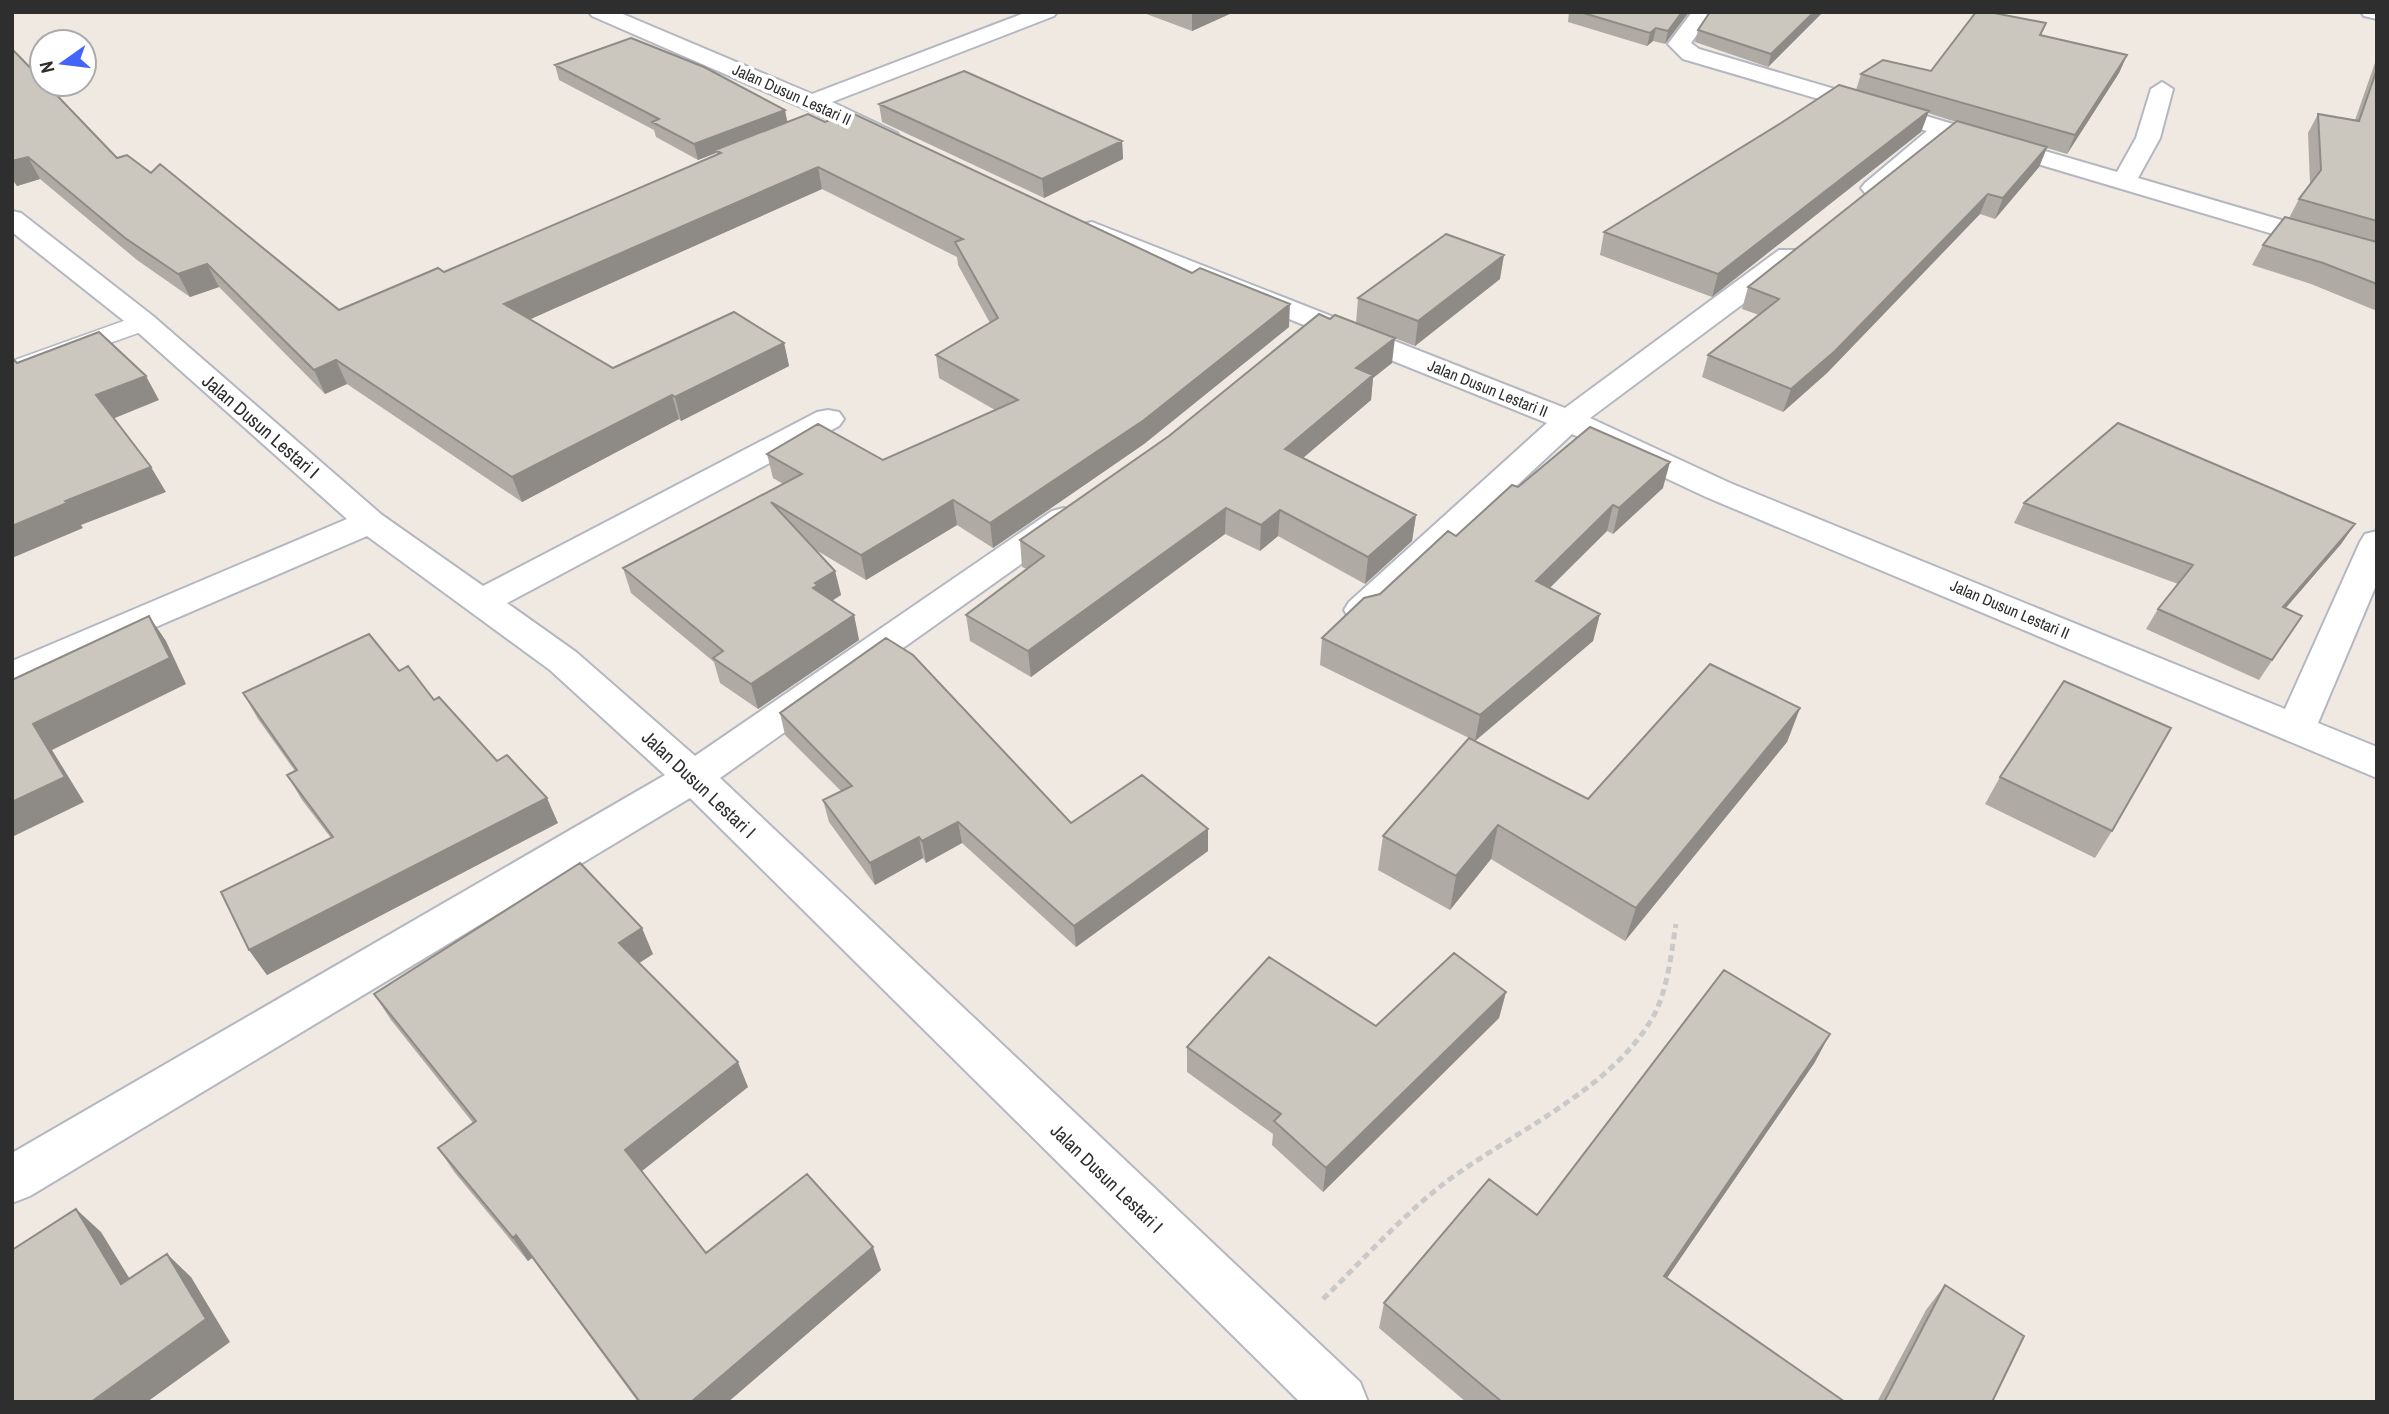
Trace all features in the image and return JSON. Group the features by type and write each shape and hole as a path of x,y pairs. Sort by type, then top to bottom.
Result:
{"street":[{"name":"Jalan Dusun Lestari II","path":"599,12 821,113 914,150"},
{"path":"821,113 1047,12"},
{"path":"1703,12 1679,44 1691,54 2377,257"},
{"path":"2371,12 2377,13"},
{"path":"2123,180 2148,138 2162,89"},
{"path":"1858,201 1945,129"},
{"name":"Jalan Dusun Lestari II","path":"1060,218 1568,420 1718,490 2377,764"},
{"name":"Jalan Dusun Lestari I","path":"12,219 143,322 370,522 563,661 693,777 1340,1402"},
{"path":"1362,610 1568,420 1805,243"},
{"path":"1290,345 1320,320"},
{"path":"482,601 828,419"},
{"path":"15,1172 693,777 1089,501"},
{"path":"12,676 370,522"},
{"path":"2296,729 2364,578 2377,542"}],"lane":[{"path":"12,370 143,322"}],"path":[{"path":"1277,1344 1440,1187 1595,1078 1635,1041 1652,1019 1666,984 1676,924"}],"building":[{"path":"1580,12 1682,12 1668,31 1656,28 1650,33"},
{"path":"1710,12 1814,12 1771,54 1698,30"},
{"path":"1976,12 2046,23 2040,35 2127,55 2075,135 1861,74 1883,60 1931,71"},
{"path":"631,38 704,67 785,110 694,144 652,122 659,119 555,65"},
{"path":"12,49 28,66 28,98 59,98 117,158 127,155 151,173 160,164 339,310 438,268 444,272 721,153 715,150 808,114 825,122 850,112 1192,273 1200,268 1290,304 1144,420 990,523 953,500 861,555 771,502 835,571 815,583 818,585 813,588 854,615 751,684 713,658 723,651 623,568 802,474 767,454 818,424 883,460 1018,400 936,355 998,318 955,242 963,239 818,167 504,304 613,368 734,312 784,343 675,397 672,395 512,477 336,360 314,370 207,264 178,274 125,238 28,157 12,161"},
{"path":"2377,69 2377,221 2299,199 2321,170 2318,114 2359,121"},
{"path":"964,71 1122,141 1042,179 879,104"},
{"path":"1839,85 1929,111 1718,274 1604,232 1781,123"},
{"path":"1957,121 2047,147 2003,198 1988,194 1835,351 1791,389 1708,355 1779,299 1748,287"},
{"path":"2285,217 2377,242 2377,284 2323,263 2263,245"},
{"path":"1446,234 1504,255 1418,321 1358,298"},
{"path":"1319,314 1330,319 1335,315 1395,338 1356,368 1373,375 1285,449 1416,515 1368,557 1280,510 1261,525 1226,508 1028,651 966,615 1044,556 1020,540 1169,436"},
{"path":"99,332 146,376 96,395 151,467 65,501 67,503 12,526 12,358 17,363"},
{"path":"2118,423 2355,524 2283,607 2302,616 2272,660 2158,609 2193,565 2024,503"},
{"path":"1590,427 1670,462 1619,508 1613,505 1536,581 1600,614 1480,715 1322,638 1364,598 1380,594 1448,531 1456,536 1512,485 1518,487"},
{"path":"149,616 170,658 33,724 65,777 12,802 12,680"},
{"path":"369,634 399,671 408,666 434,700 439,697 497,761 507,755 547,798 249,950 221,892 333,837 287,775 297,770 243,693"},
{"path":"886,638 913,655 1071,823 1142,775 1208,829 1074,926 958,822 922,841 919,837 870,863 823,800 852,786 780,713"},
{"path":"1710,664 1800,708 1636,908 1498,825 1456,876 1383,836 1469,738 1588,799"},
{"path":"2064,681 2171,728 2112,831 2000,777"},
{"path":"580,863 642,928 619,943 738,1062 625,1150 706,1253 807,1174 873,1247 691,1402 640,1402 516,1235 513,1238 438,1148 476,1121 374,994"},
{"path":"1454,953 1506,992 1326,1168 1274,1121 1281,1114 1187,1047 1269,957 1376,1026"},
{"path":"1724,970 1830,1034 1664,1276 1845,1402 1502,1402 1384,1303 1489,1179 1537,1215"},
{"path":"76,1209 121,1284 167,1254 206,1319 91,1402 12,1402 12,1250"},
{"path":"1945,1285 2024,1336 1992,1402 1884,1402"}]}
